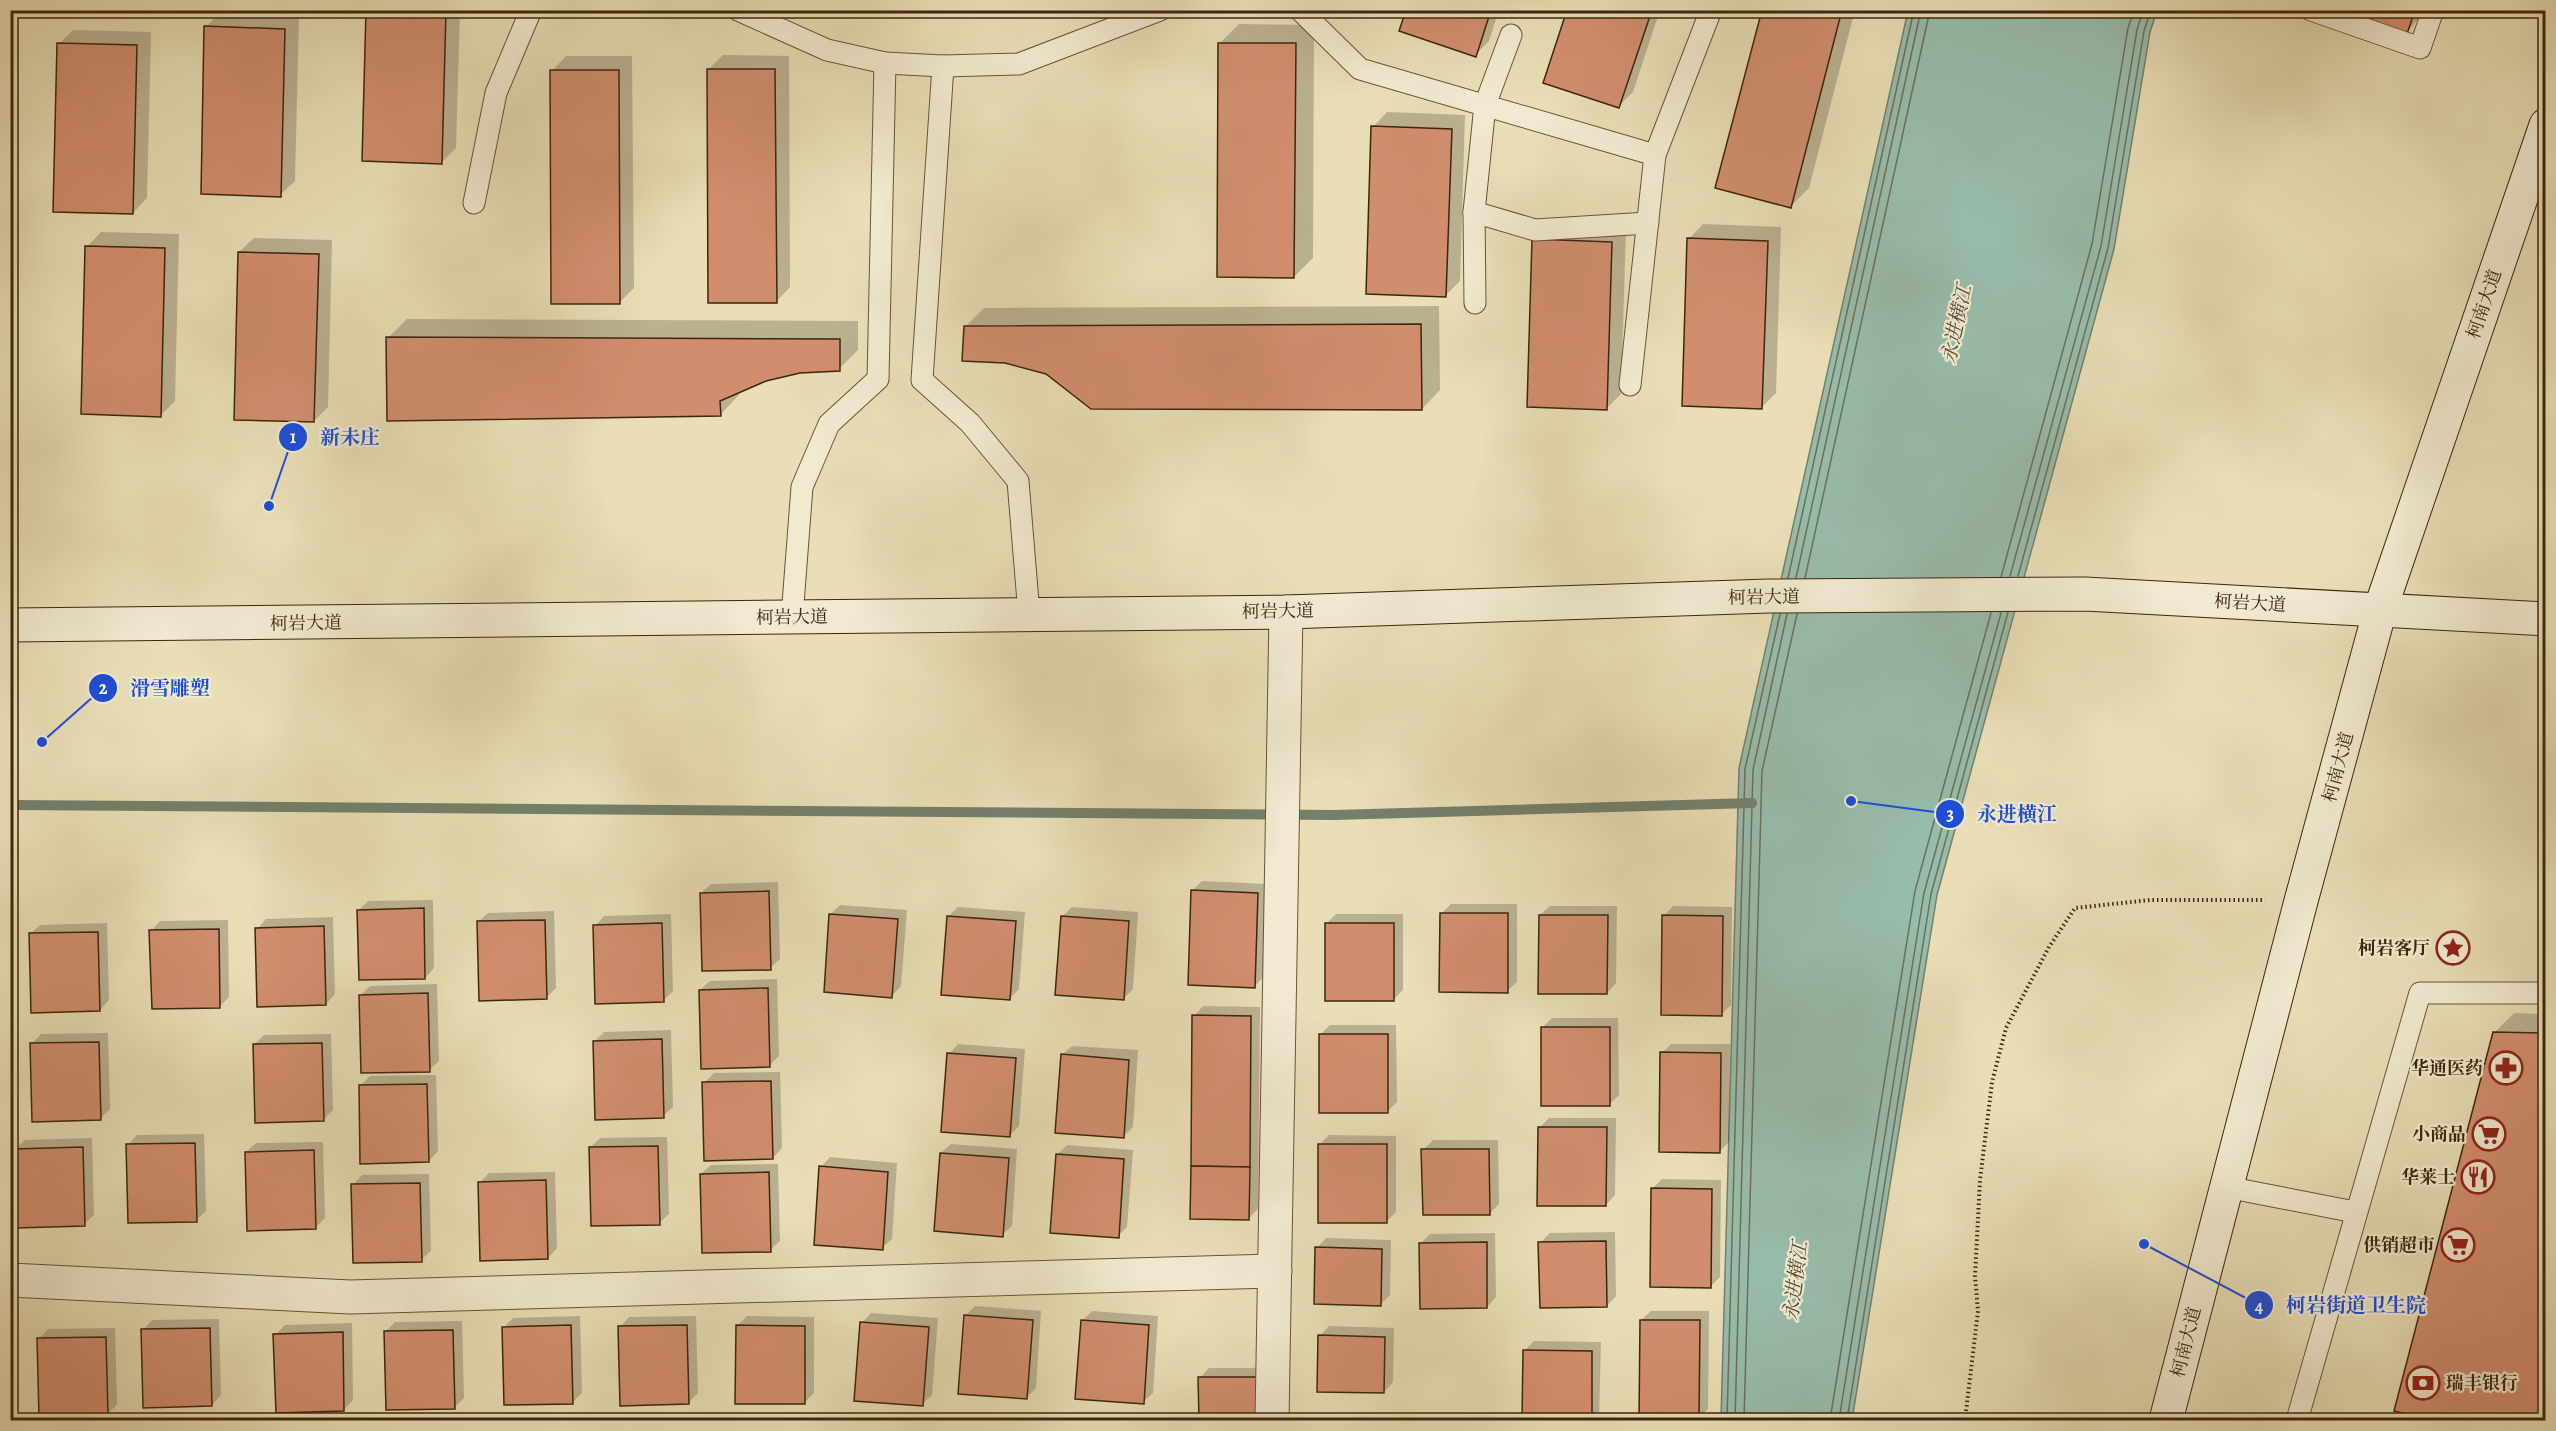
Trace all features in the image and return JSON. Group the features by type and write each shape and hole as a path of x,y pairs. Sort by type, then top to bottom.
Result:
{"street":[{"name":"柯南大道","path":"2166,1420 2301,901 2380,610 2544,133"},
{"name":"柯岩大道","path":"10,625 1286,612 1769,596 2085,594 2546,619"},
{"path":"1272,1420 1286,612"},
{"path":"10,1280 350,1297 1275,1271"}],"lane":[{"path":"474,203 496,93 531,10"},
{"path":"738,10 827,50 885,63 943,66 1019,64 1160,10"},
{"path":"1300,10 1360,69 1655,154"},
{"path":"1630,385 1655,154 1711,10"},
{"path":"2311,10 2420,48 2433,10"},
{"path":"1475,303 1474,212 1485,105 1511,35"},
{"path":"792,617 802,487 829,424 878,379 885,63"},
{"path":"943,66 922,380 970,423 1018,481 1029,615"},
{"path":"1474,212 1535,230 1648,223"},
{"path":"2297,1420 2355,1212 2420,993 2546,993"},
{"path":"2226,1187 2355,1212"}],"path":[{"path":"1965,1420 1977,1311 1975,1276 1980,1180 1992,1082 2006,1028 2049,947 2075,908 2150,900 2301,901"}],"water":[{"path":"1908,11 2157,11 2150,32 2114,249 1937,895 1852,1420 1721,1420 1739,768"}],"building":[{"path":"366,10 446,10 442,164 362,161"},
{"path":"1406,10 1491,10 1476,57 1399,31"},
{"path":"1567,10 1652,10 1619,108 1543,83"},
{"path":"1762,10 1842,10 1791,208 1715,188"},
{"path":"2345,10 2415,10 2407,34"},
{"path":"204,26 285,29 281,197 201,194"},
{"path":"57,43 137,45 133,214 53,212"},
{"path":"1218,43 1296,43 1294,278 1217,277"},
{"path":"707,69 775,69 777,303 708,303"},
{"path":"550,70 619,70 620,304 551,304"},
{"path":"1371,126 1452,129 1446,297 1366,294"},
{"path":"1687,238 1768,241 1762,409 1682,406"},
{"path":"1532,239 1612,242 1607,410 1527,407"},
{"path":"85,246 165,248 161,417 81,414"},
{"path":"238,252 319,254 314,422 234,420"},
{"path":"1421,324 1422,410 1091,409 1046,374 1005,363 962,361 964,326"},
{"path":"386,337 840,339 840,371 800,373 766,381 720,401 721,416 387,421"},
{"path":"1191,890 1258,893 1255,988 1188,985"},
{"path":"769,891 771,970 702,971 700,893"},
{"path":"424,908 425,979 359,980 357,910"},
{"path":"1440,913 1508,913 1508,993 1439,992"},
{"path":"829,914 898,919 892,998 824,992"},
{"path":"1539,915 1608,915 1607,994 1538,994"},
{"path":"1662,915 1723,916 1722,1016 1661,1015"},
{"path":"947,916 1016,921 1010,1000 941,995"},
{"path":"1061,916 1129,921 1124,1000 1055,995"},
{"path":"545,920 547,999 479,1001 477,921"},
{"path":"662,923 664,1002 595,1004 593,925"},
{"path":"1325,923 1394,923 1394,1001 1325,1001"},
{"path":"324,926 326,1005 257,1007 255,928"},
{"path":"219,929 220,1008 152,1009 149,930"},
{"path":"98,932 100,1011 31,1013 29,933"},
{"path":"768,988 770,1067 701,1069 699,990"},
{"path":"428,993 430,1072 361,1073 359,995"},
{"path":"1192,1015 1251,1016 1250,1167 1191,1166"},
{"path":"1541,1027 1610,1027 1610,1106 1541,1106"},
{"path":"2493,1032 2546,1033 2546,1420 2430,1420 2394,1411"},
{"path":"1319,1034 1388,1034 1388,1113 1319,1113"},
{"path":"662,1039 664,1118 595,1120 593,1041"},
{"path":"99,1042 101,1120 32,1122 30,1043"},
{"path":"322,1043 324,1121 255,1123 253,1044"},
{"path":"1660,1052 1721,1053 1720,1153 1659,1152"},
{"path":"947,1053 1016,1058 1010,1137 941,1132"},
{"path":"1061,1054 1129,1060 1124,1138 1055,1133"},
{"path":"771,1081 773,1159 704,1161 702,1082"},
{"path":"427,1084 429,1162 360,1164 359,1085"},
{"path":"1538,1127 1607,1127 1606,1206 1537,1206"},
{"path":"195,1143 197,1222 128,1223 126,1144"},
{"path":"1318,1144 1387,1144 1387,1223 1318,1223"},
{"path":"658,1146 660,1225 591,1226 589,1147"},
{"path":"83,1147 85,1226 16,1228 14,1149"},
{"path":"1421,1149 1489,1149 1490,1215 1423,1215"},
{"path":"314,1150 316,1229 247,1231 245,1152"},
{"path":"940,1153 1009,1158 1003,1237 934,1231"},
{"path":"1056,1154 1124,1159 1119,1238 1050,1233"},
{"path":"819,1166 888,1172 883,1250 814,1245"},
{"path":"1191,1166 1250,1167 1249,1220 1190,1219"},
{"path":"769,1172 771,1252 702,1253 700,1174"},
{"path":"546,1180 548,1259 480,1261 478,1182"},
{"path":"420,1183 422,1262 353,1263 351,1184"},
{"path":"1651,1188 1712,1189 1711,1288 1650,1287"},
{"path":"1606,1241 1607,1307 1540,1308 1538,1242"},
{"path":"1487,1242 1487,1308 1420,1309 1419,1243"},
{"path":"1315,1247 1382,1249 1381,1306 1314,1304"},
{"path":"964,1315 1033,1320 1027,1399 958,1394"},
{"path":"1081,1320 1149,1325 1144,1404 1075,1399"},
{"path":"1640,1320 1700,1320 1699,1420 1639,1420"},
{"path":"860,1322 929,1327 923,1406 854,1401"},
{"path":"571,1325 573,1404 504,1405 502,1327"},
{"path":"687,1325 689,1404 620,1406 618,1326"},
{"path":"736,1325 805,1326 805,1404 735,1404"},
{"path":"210,1328 212,1406 143,1408 141,1329"},
{"path":"453,1330 455,1409 386,1410 384,1331"},
{"path":"343,1332 344,1411 276,1413 273,1334"},
{"path":"1318,1335 1385,1337 1384,1393 1317,1392"},
{"path":"106,1337 108,1415 39,1417 37,1338"},
{"path":"1523,1350 1592,1351 1592,1420 1522,1420"},
{"path":"1198,1377 1259,1377 1259,1420 1199,1420"}],"waterway":[{"path":"10,805 1335,815 1752,803"}],"place":[{"name":"新未庄","path":"269,506"},
{"name":"滑雪雕塑","path":"42,742"},
{"name":"永进横江","path":"1851,801"},
{"name":"柯岩客厅","path":"2453,948"},
{"name":"华通医药","path":"2506,1068"},
{"name":"小商品","path":"2489,1134"},
{"name":"华莱士","path":"2478,1177"},
{"name":"柯岩街道卫生院","path":"2144,1244"},
{"name":"供销超市","path":"2458,1245"},
{"name":"瑞丰银行","path":"2423,1383"}]}
